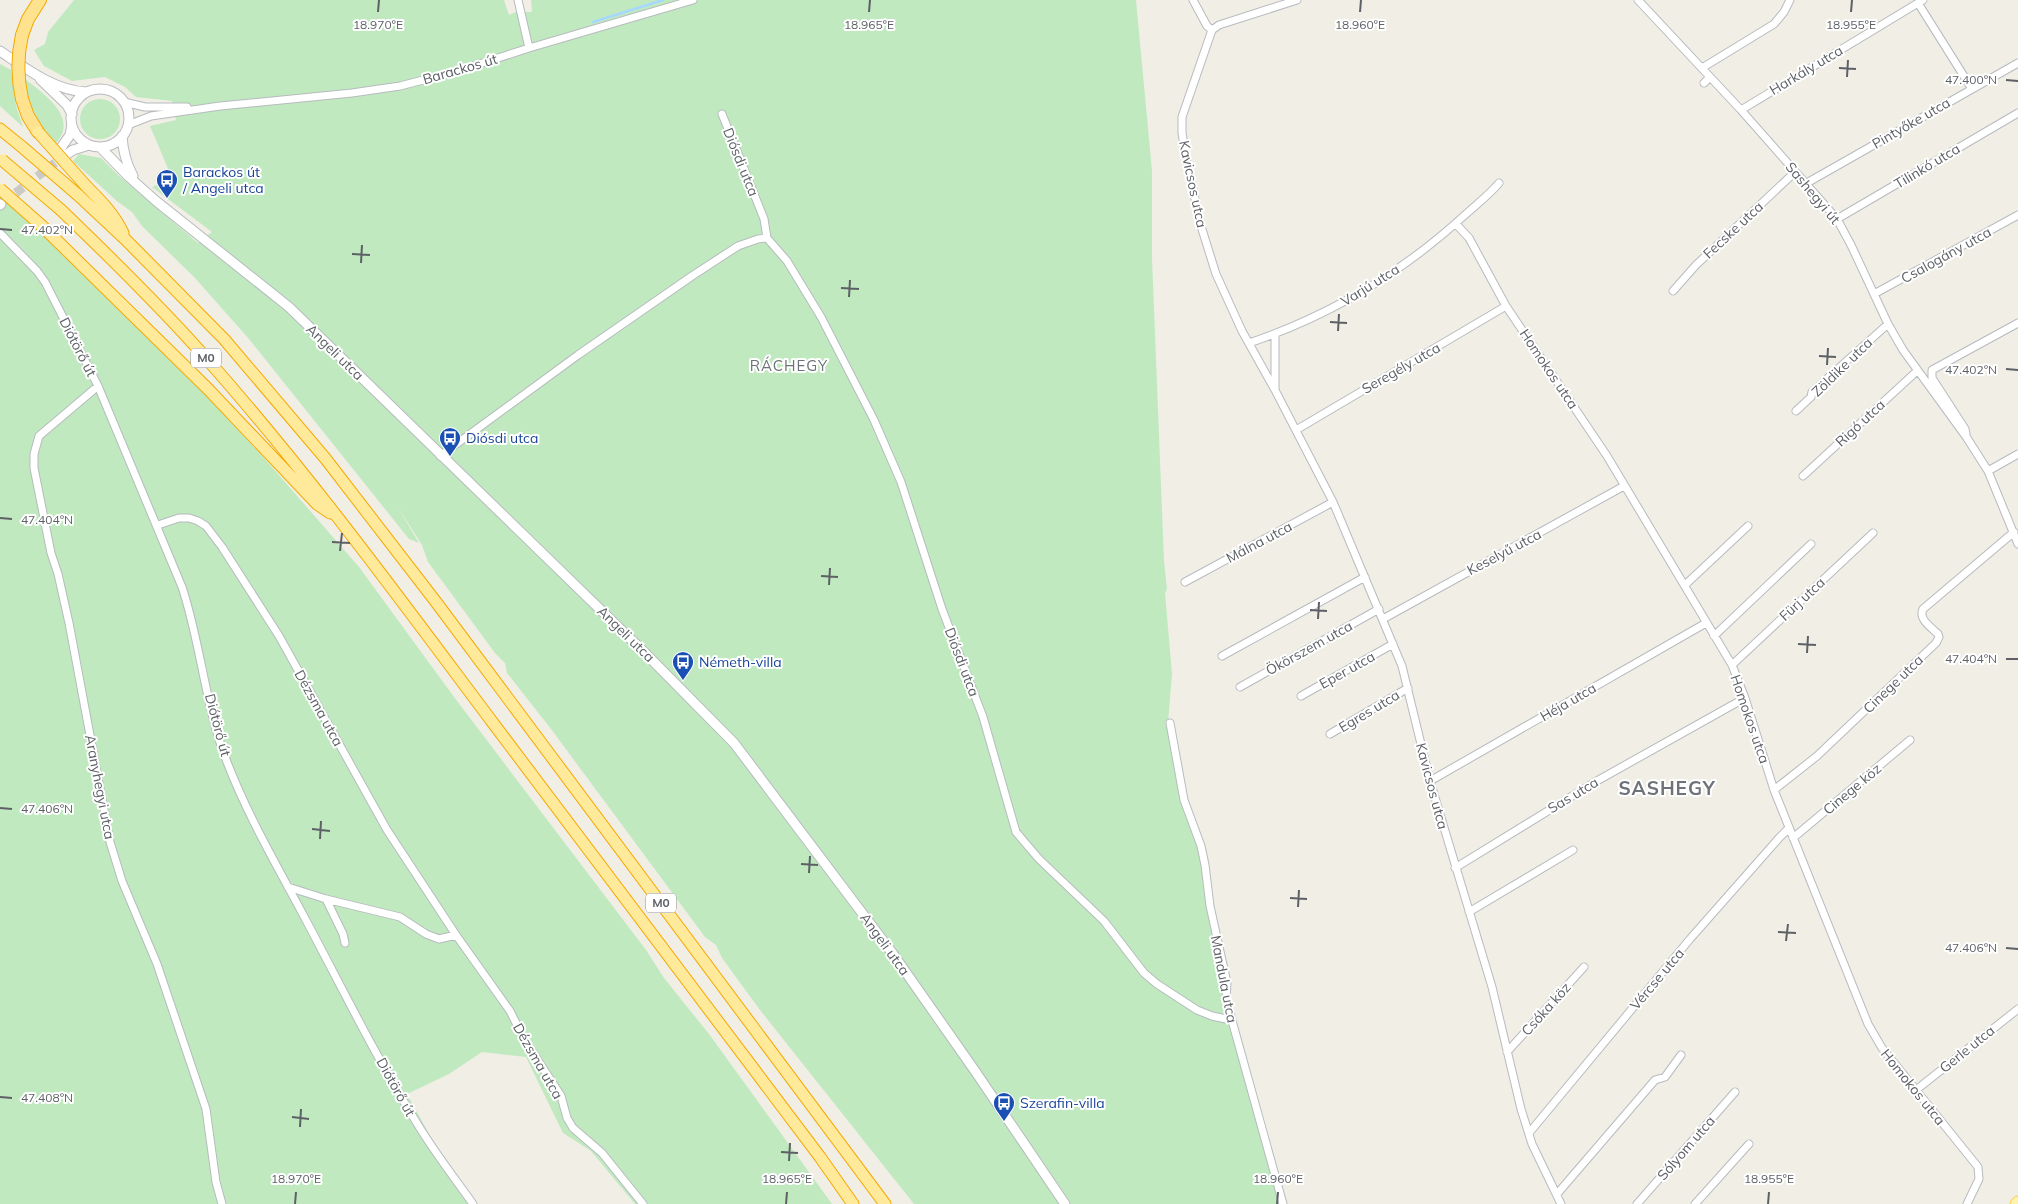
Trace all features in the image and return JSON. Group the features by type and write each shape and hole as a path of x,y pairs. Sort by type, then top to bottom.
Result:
{"highway":[{"path":"40,0 28,19 22,35 18,67 18,82 28,116 38,132 108,208 118,222 125,239"},
{"name":"M0","path":"0,129 78,195 125,239 224,339 325,458 436,602 885,1204"},
{"name":"M0","path":"1,159 61,210 140,286 206,358 267,429 338,518 814,1149 853,1204"},
{"path":"0,189 42,226 208,389 317,504 338,518"},
{"path":"841,1188 849,1204"}],"street":[{"path":"518,0 529,48"},
{"name":"Barackos út","path":"128,125 151,116 220,106 376,90 458,71 693,0"},
{"path":"1193,0 1212,30 1219,25 1297,0"},
{"name":"Sashegyi út","path":"1638,0 1656,22 1741,110 1837,219 1852,245 1888,324 1916,371 1967,438 1988,471 2018,544"},
{"path":"1702,68 1774,24 1784,12 1790,0"},
{"path":"1920,1 1972,89"},
{"name":"Harkály utca","path":"1741,110 1920,1"},
{"name":"Kavicsos utca","path":"1212,30 1182,117 1182,133 1186,158 1206,242 1216,274 1249,343 1333,502 1393,644 1408,688 1430,781 1455,868 1492,987 1521,1109 1529,1133 1562,1204"},
{"path":"0,51 32,72 70,90 87,92 100,90 114,93 124,102 128,113 128,125 122,136 115,143 100,147 89,145 77,136 72,124"},
{"name":"Pintyőke utca","path":"1805,184 2018,63"},
{"path":"32,72 63,101 72,114"},
{"path":"1704,83 1710,77"},
{"path":"87,92 78,100 72,114 70,135 60,154 89,145"},
{"name":"Barackos út","path":"124,102 135,106 165,108 220,106"},
{"name":"Tilinkó utca","path":"1837,219 2018,113"},
{"name":"Diósdi utca","path":"722,114 764,219 767,238 787,260 821,317 874,420 901,482 945,617 983,716 1016,832 1039,859 1104,921 1144,973 1162,988 1197,1010 1212,1016 1231,1020"},
{"name":"Angeli utca","path":"122,136 123,152 127,165 140,186"},
{"name":"Angeli utca","path":"100,147 172,214 289,307 440,456 646,654 734,743 899,962 1065,1204"},
{"name":"Fecske utca","path":"1673,291 1696,265 1795,172"},
{"name":"Varjú utca","path":"1249,343 1275,334 1356,296 1456,224 1499,183"},
{"name":"Csalogány utca","path":"1874,294 2018,215"},
{"name":"Homokos utca","path":"1456,224 1469,238 1506,306 1574,406 1732,665 1745,698 1774,790 1868,1024 1882,1048 1978,1167 1980,1179 1967,1204"},
{"name":"Diótörő út","path":"0,233 37,271 45,282 98,386 158,524 192,615 216,722 227,761 272,861 288,887 414,1120 472,1204"},
{"path":"440,456 578,355 692,276 738,246 767,238"},
{"name":"Seregély utca","path":"1296,430 1506,306"},
{"name":"Sashegyi út","path":"1967,438 1965,429 1932,378 1931,373 1934,368 2018,323"},
{"name":"Zöldike utca","path":"1796,410 1811,397 1812,392 1888,324"},
{"name":"Kavicsos utca","path":"1275,334 1275,390"},
{"path":"1261,365 1275,360"},
{"name":"Rigó utca","path":"1803,476 1916,371"},
{"name":"Aranyhegyi utca","path":"98,386 39,436 34,454 34,468 68,623 110,842 122,881 157,964 204,1100 216,1182 222,1204"},
{"path":"1988,471 2018,454"},
{"name":"Keselyű utca","path":"1383,619 1624,486"},
{"name":"Málna utca","path":"1184,582 1333,502"},
{"name":"Dézsma utca","path":"158,524 179,518 189,518 198,521 206,526 222,547 279,636 387,830 456,935 510,1011 524,1039 561,1096 567,1118 573,1128 602,1153 643,1204"},
{"path":"1685,586 1748,526"},
{"name":"Cinege utca","path":"1774,790 1823,750 1938,641 1938,634 1922,618 1921,612 1923,609 2014,532"},
{"name":"Fürj utca","path":"1732,665 1873,533"},
{"path":"1714,636 1811,544"},
{"path":"1222,656 1365,577"},
{"name":"Ökörszem utca","path":"1240,687 1379,609"},
{"name":"Héja utca","path":"1430,781 1706,623"},
{"name":"Eper utca","path":"1301,696 1393,644"},
{"name":"Egres utca","path":"1330,734 1408,688"},
{"name":"Sas utca","path":"1455,868 1595,782 1745,698"},
{"name":"Mandula utca","path":"1170,723 1184,800 1205,865 1210,906 1227,983 1225,994 1231,1020 1283,1204"},
{"name":"Cinege köz","path":"1793,838 1910,740"},
{"name":"Vércse utca","path":"1529,1133 1690,939 1773,844 1790,828"},
{"path":"1469,912 1573,850"},
{"path":"288,887 326,899 400,917 426,934 439,939 456,935"},
{"path":"326,899 346,943"},
{"name":"Csóka köz","path":"1507,1052 1584,967"},
{"name":"Gerle utca","path":"1916,1090 2018,1008"},
{"path":"1557,1194 1655,1080 1665,1077 1681,1055"},
{"name":"Sólyom utca","path":"1636,1204 1735,1092"},
{"path":"1695,1204 1749,1144"}],"green space":[{"path":"74,0 504,0 509,15 516,12 532,12 531,0 1136,0 1152,171 1152,259 1164,561 1167,589 1165,593 1172,674 1168,722 1182,785 1201,846 1223,958 1225,994 1283,1204 914,1204 760,1010 722,958 716,945 705,937 551,729 507,673 505,663 495,653 428,562 422,545 397,506 419,543 409,539 249,339 195,278 142,226 132,212 118,202 73,161 79,154 101,158 119,176 198,243 212,232 152,187 172,178 150,126 176,120 172,101 136,97 125,87 105,77 72,81 44,66 34,50 45,44 48,32"},
{"path":"0,64 11,70 16,106 23,127 0,106"},
{"path":"24,78 49,99 61,116 64,125 62,134 55,144 35,114"},
{"path":"100,99 114,105 120,119 114,133 100,139 86,133 80,119 86,105"},
{"path":"0,195 80,267 184,370 359,567 454,697 646,950 664,978 709,1034 832,1204 635,1204 591,1151 563,1133 526,1057 482,1052 449,1074 407,1094 445,1163 478,1204 0,1204"}],"waterway":[{"path":"593,22 663,0"}],"tunnel":[{"path":"5,201 63,157"}],"place":[{"name":"Barackos út / Angeli utca","path":"167,199"},
{"name":"Diósdi utca","path":"450,457"},
{"name":"Németh-villa","path":"683,681"},
{"name":"Szerafin-villa","path":"1004,1122"}],"district":[{"name":"RÁCHEGY","path":"789,366"},
{"name":"SASHEGY","path":"1667,788"}]}
